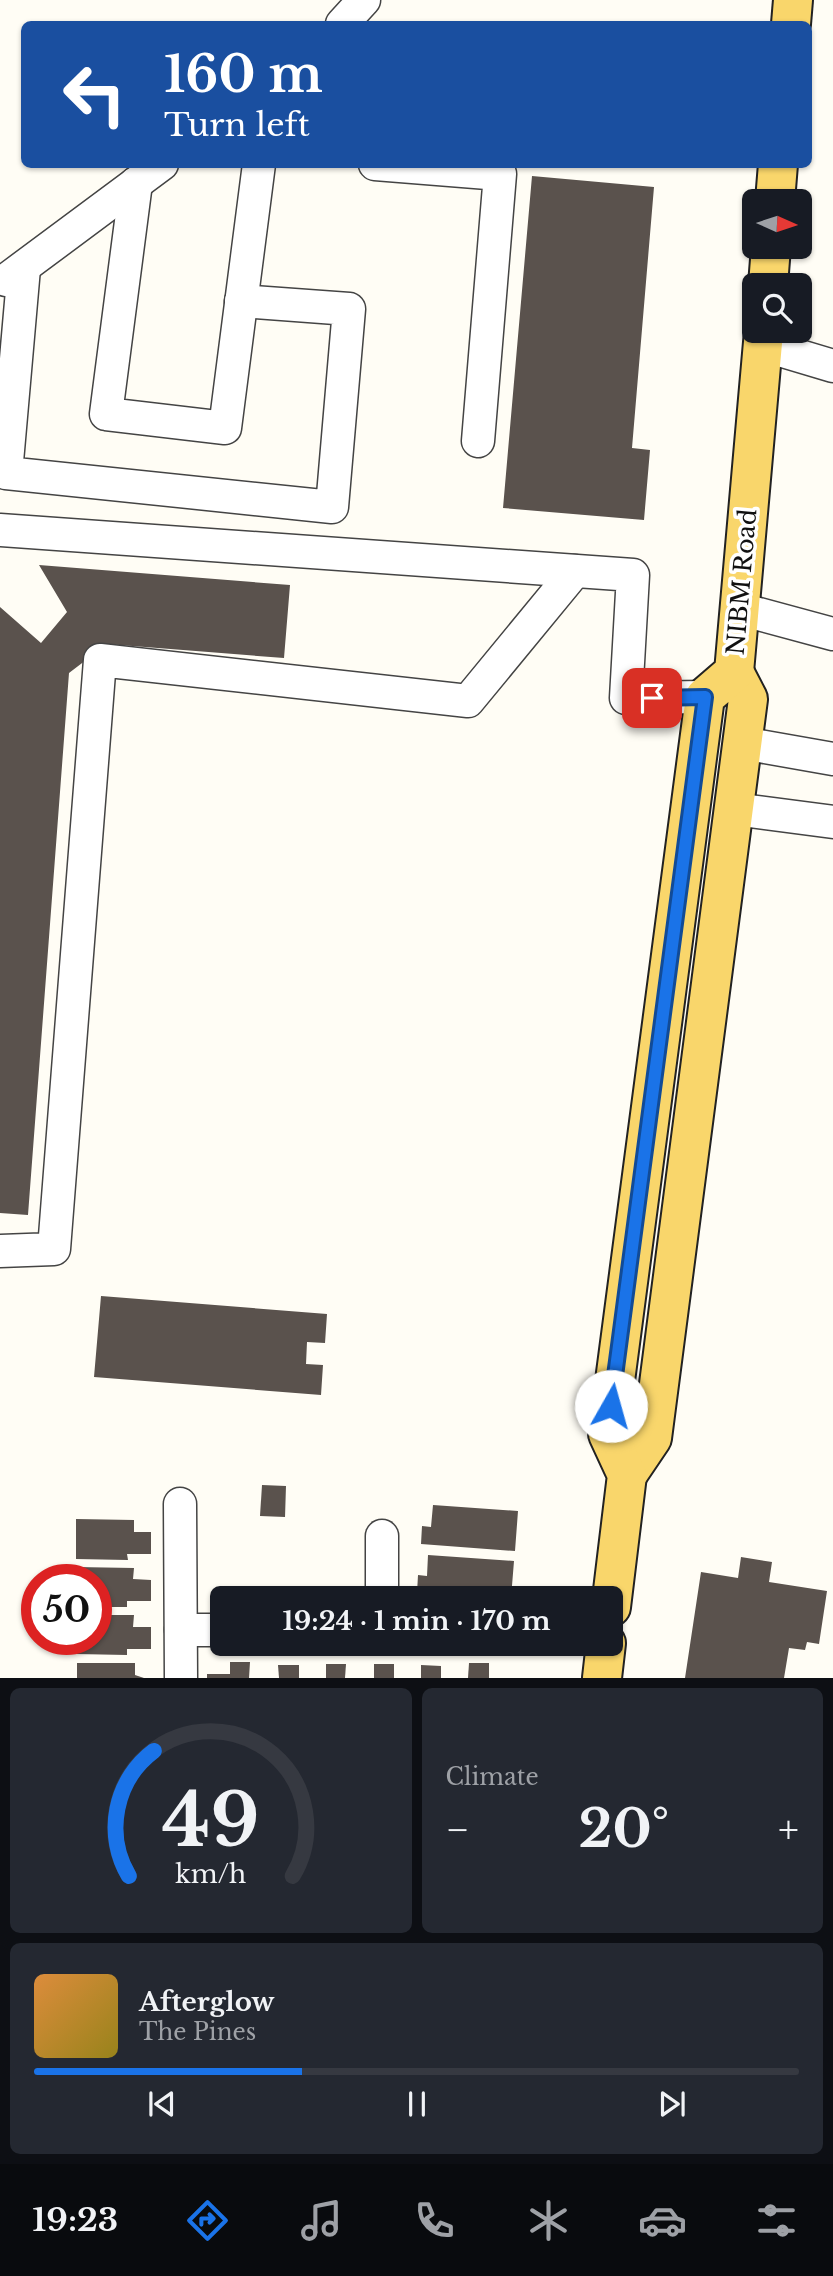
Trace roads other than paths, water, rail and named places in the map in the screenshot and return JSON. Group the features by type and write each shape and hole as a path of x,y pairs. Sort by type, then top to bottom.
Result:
{"main road":[{"path":"791,21 793,0"},
{"path":"776,189 778,168"},
{"name":"NIBM Road","path":"705,697 734,672 763,343"},
{"path":"614,1586 627,1475 653,1438 748,699 734,672"},
{"path":"627,1475 608,1434 705,697"},
{"path":"602,1678 605,1656"}],"street":[{"path":"345,21 364,0"},
{"path":"157,168 12,276 6,473 332,507 349,309 241,301"},
{"path":"136,183 106,414 225,428 258,168"},
{"path":"425,168 500,174 478,442"},
{"path":"776,343 833,366"},
{"path":"0,530 633,575 626,698 705,697"},
{"path":"0,1251 54,1249 100,660 468,701 575,571"},
{"path":"740,609 833,635"},
{"path":"742,743 833,759"},
{"path":"734,809 833,822"},
{"path":"180,1504 181,1678"},
{"path":"382,1536 382,1586"},
{"path":"181,1630 210,1630"}]}
